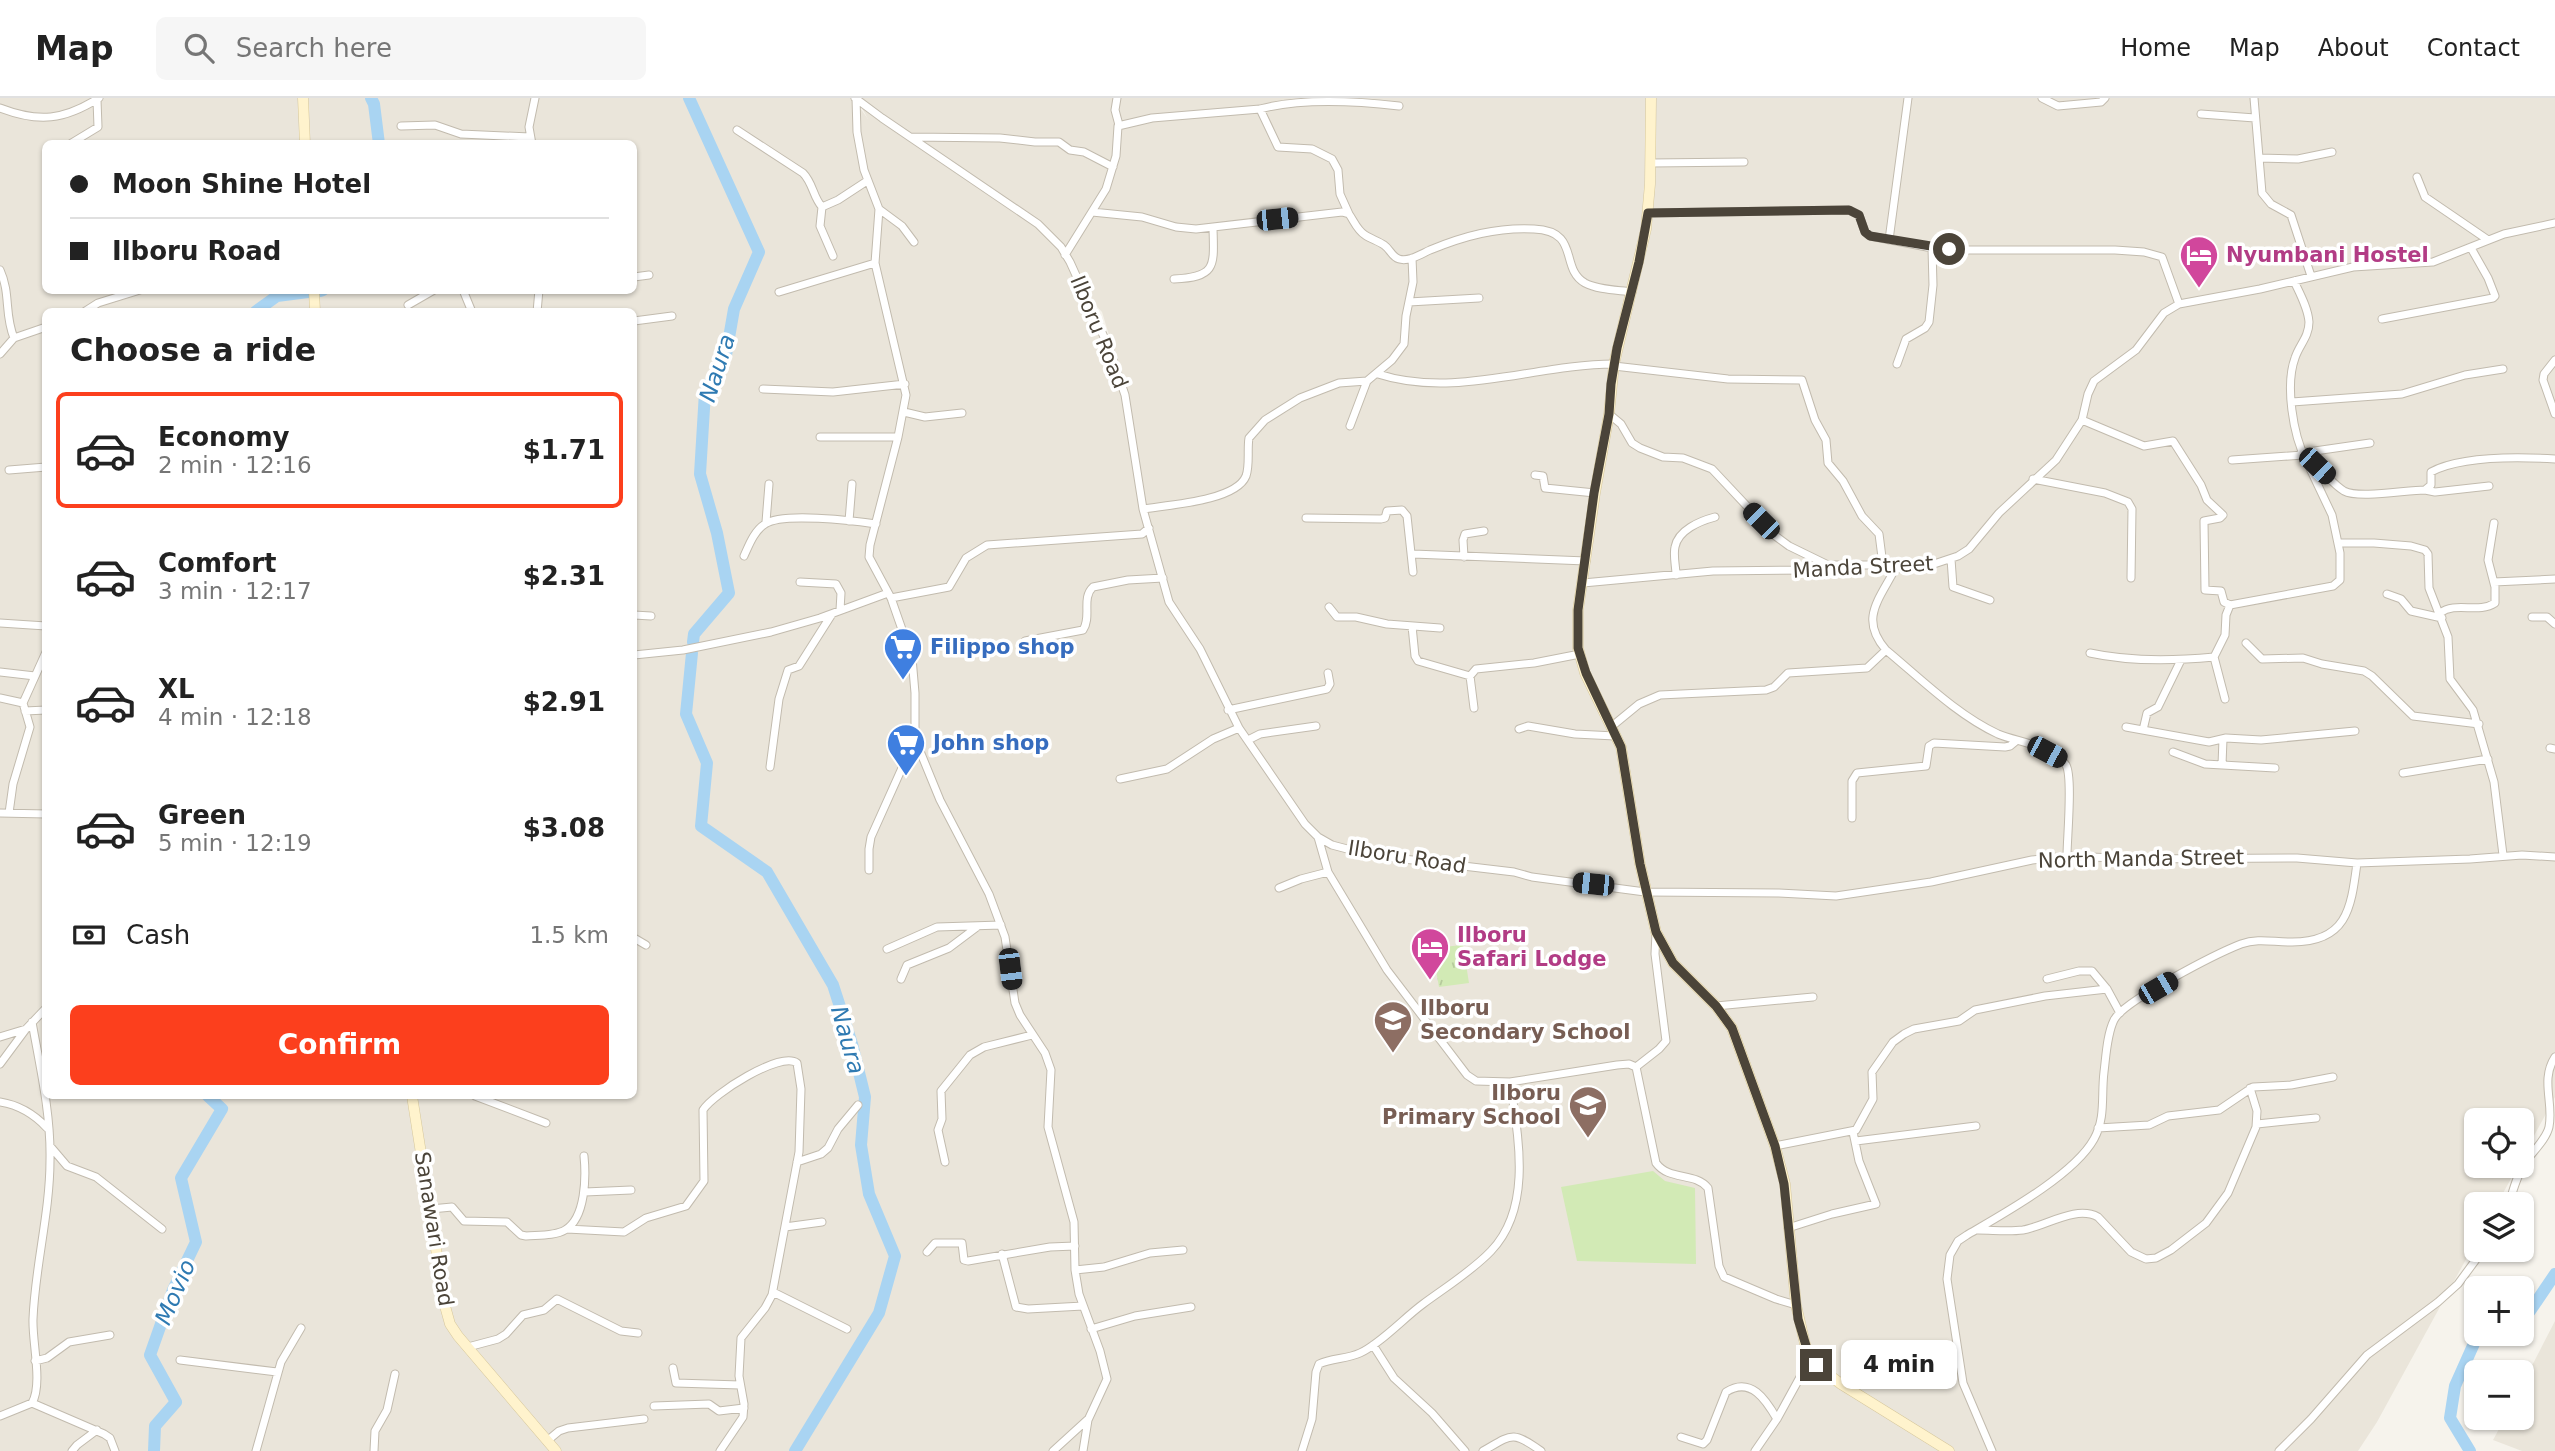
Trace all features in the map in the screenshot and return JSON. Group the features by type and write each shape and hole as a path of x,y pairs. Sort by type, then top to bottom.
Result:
{"street":[{"path":"303,98 305,140"},
{"path":"401,126 435,125 461,134 531,140 531,112 535,98"},
{"path":"855,98 857,132 867,181 879,209 875,263 905,384 904,412 869,556 890,595 912,658 915,739 940,800 989,894 1007,944 1015,1003 1020,1016 1045,1053 1051,1070 1048,1127 1073,1215 1075,1270 1083,1306 1100,1351 1107,1380 1088,1420 1083,1451"},
{"name":"Ilboru Road","path":"855,98 1038,225 1065,255 1109,348 1125,395 1143,509 1169,601 1199,649 1228,710 1305,824 1318,837 1346,850 1370,855 1514,872 1532,877 1646,892"},
{"path":"1065,255 1106,189 1113,167 1119,125 1115,110 1117,98"},
{"path":"1119,125 1152,118 1260,109 1277,102 1304,98 1399,106"},
{"path":"1651,98 1648,213 1614,365 1609,414 1594,493 1578,610 1580,654 1626,766 1646,892 1656,932 1673,963 1716,1006 1732,1028 1775,1146 1784,1184 1796,1305 1810,1359 1833,1378 1949,1451"},
{"path":"1889,240 1908,98"},
{"path":"2042,98 2058,106 2101,102 2105,98"},
{"path":"2254,98 2262,193 2272,204 2291,215 2311,276"},
{"path":"0,108 33,117 53,118 98,99 98,127 77,140"},
{"path":"1260,109 1278,147 1312,149 1332,159 1338,170 1340,194 1349,214 1362,233 1385,245 1398,259 1412,258 1466,236 1508,230 1546,230 1560,236 1564,241 1583,282 1632,292"},
{"path":"2201,114 2255,118"},
{"path":"737,130 803,173 810,181 822,207"},
{"path":"911,136 1059,142 1070,150 1084,152 1113,167"},
{"path":"2259,158 2298,159 2332,152"},
{"path":"1651,163 1744,162"},
{"path":"2417,177 2425,197 2488,240"},
{"path":"822,207 867,181"},
{"path":"822,207 819,221 833,256"},
{"path":"879,209 902,226 914,242"},
{"path":"1648,213 1849,210 1859,215 1867,234 1932,248 1987,251 2116,250 2158,255 2165,262 2179,304 2353,267 2433,262 2488,240 2555,223"},
{"path":"1092,212 1142,217 1187,229 1342,212 1349,214"},
{"path":"1174,279 1197,277 1210,268 1214,259 1213,228"},
{"path":"1897,364 1906,339 1929,322 1933,285 1932,248"},
{"path":"2382,319 2493,298 2495,296 2488,278 2471,248"},
{"path":"1143,509 1234,490 1246,475 1249,438 1265,420 1316,391 1339,383 1367,381 1378,374 1404,344 1413,282 1412,258"},
{"path":"779,292 875,263"},
{"path":"0,270 6,281 4,299 14,338"},
{"path":"637,277 649,275"},
{"path":"2082,421 2144,446 2172,440 2201,485 2207,500 2223,515 2204,521 2205,590 2222,591 2224,602 2230,605 2337,585 2341,572 2330,508 2303,456 2294,427 2294,360 2309,327 2306,307 2294,281"},
{"path":"90,308 126,294"},
{"path":"408,305 426,294"},
{"path":"1409,302 1479,298"},
{"name":"Manda Street","path":"1583,583 1713,571 1810,570 1829,565 1883,565 1895,569 1924,567 1951,559 1969,549 1999,513 2056,460 2082,421 2094,381 2136,350 2164,313 2179,304"},
{"path":"637,321 672,316"},
{"path":"0,354 14,338 42,328"},
{"path":"2555,360 2544,374 2543,380 2555,414"},
{"path":"1378,374 1414,383 1447,383 1614,365 1728,379 1802,380 1815,420 1826,440 1828,463 1843,481 1862,516 1879,534 1883,565"},
{"path":"2292,402 2402,394 2465,375 2503,369"},
{"path":"1350,426 1367,381"},
{"path":"763,389 833,392 905,384"},
{"path":"904,412 925,417 962,413"},
{"path":"1609,414 1621,424 1632,443 1640,448 1663,457 1683,458 1712,469 1774,535 1789,546 1829,565"},
{"path":"820,437 898,437"},
{"path":"2232,460 2303,456 2370,443"},
{"path":"2303,456 2348,493 2425,490 2435,492 2489,486"},
{"path":"2425,490 2431,485 2431,472 2444,466 2497,459 2555,458"},
{"path":"9,470 42,467"},
{"path":"1535,475 1543,476 1546,488 1594,493"},
{"path":"2033,479 2105,493 2128,502 2132,509 2131,578"},
{"path":"766,522 769,484"},
{"path":"849,521 852,484"},
{"path":"1306,518 1381,519 1387,511 1402,510 1407,516 1413,572"},
{"path":"1676,575 1675,545 1681,535 1696,524 1714,517"},
{"path":"744,556 757,531 766,522 788,519 876,524"},
{"path":"2441,615 2448,608 2478,608 2493,606 2495,603 2494,582 2488,560 2494,523"},
{"path":"637,655 683,650 771,632 890,595 949,587 967,558 987,545 1142,534 1149,528"},
{"path":"1464,557 1465,534 1484,531"},
{"path":"2338,543 2386,544 2425,550 2428,558 2429,588 2441,615 2450,650 2451,679 2473,710 2488,758 2495,786 2503,855"},
{"path":"1413,555 1586,561"},
{"path":"1951,559 1953,587 1990,600"},
{"path":"1895,569 1872,618 1876,638 1886,650 1956,707 1996,733 2034,745 2060,759 2066,766 2069,786 2067,856"},
{"path":"1025,640 1085,628 1088,594 1093,587 1128,580 1163,578"},
{"path":"2494,582 2555,579"},
{"path":"770,767 779,699 788,670 799,666 836,612 841,593 836,584 800,582"},
{"path":"2387,594 2399,597 2411,611 2441,615"},
{"path":"2225,699 2214,657 2225,635 2226,615 2230,605"},
{"path":"1329,607 1338,617 1440,628"},
{"path":"637,615 650,616"},
{"path":"2532,617 2547,617 2555,624"},
{"path":"0,623 42,626"},
{"path":"1412,626 1415,656 1418,661 1470,676"},
{"path":"2246,643 2260,658 2303,658 2364,671 2413,716 2479,724"},
{"path":"1519,729 1528,726 1575,734 1613,731 1639,704 1660,695 1766,690 1774,687 1781,677 1788,673 1867,668 1886,650"},
{"path":"2090,653 2126,659 2181,660 2214,657"},
{"path":"1474,708 1470,676 1476,669 1534,663 1580,654"},
{"path":"2143,730 2147,713 2158,707 2181,660"},
{"path":"9,813 13,784 30,727 24,707 42,661"},
{"path":"0,672 35,676"},
{"path":"1228,710 1265,700 1327,689 1328,673"},
{"path":"0,698 24,707 42,709"},
{"path":"1248,740 1260,734 1316,726"},
{"path":"2126,727 2209,742 2355,731"},
{"path":"1120,779 1167,769 1213,739 1239,728"},
{"path":"869,870 872,837 915,739"},
{"path":"2222,765 2223,739"},
{"path":"1852,818 1852,781 1857,773 1926,766 1929,746 1934,743 2005,747 2016,741"},
{"path":"2173,751 2205,764 2275,768"},
{"path":"2403,773 2488,758"},
{"path":"0,813 42,814"},
{"path":"1318,837 1328,872 1387,970 1466,1076 1476,1081 1510,1082 1617,1065 1629,1064 1636,1067"},
{"name":"North Manda Street","path":"1646,892 1857,894 1931,882 2032,860 2067,856 2150,859 2297,858 2357,863 2470,859 2503,855 2555,858"},
{"path":"1992,1451 1963,1383 1947,1279 1947,1264 1953,1247 2066,1170 2084,1153 2098,1128 2104,1104 2104,1074 2111,1029 2120,1013 2135,1001 2241,944 2260,940 2299,942 2328,934 2347,916 2357,863"},
{"path":"1279,888 1328,872"},
{"path":"887,949 937,927 1001,925"},
{"path":"901,979 908,965 949,948 978,927"},
{"path":"1636,1067 1660,1049 1666,1041 1655,954 1656,932"},
{"path":"637,940 646,945"},
{"path":"2046,979 2089,970 2108,989 2120,1013"},
{"path":"1788,1228 1876,1204 1859,1161 1853,1132 1873,1099 1872,1072 1893,1042 1914,1029 1959,1021 1975,1010 2045,996 2108,989"},
{"path":"1716,1006 1813,997"},
{"path":"0,1064 42,1013"},
{"path":"0,1037 29,1026"},
{"path":"29,1026 42,1096"},
{"path":"945,1162 938,1130 942,1119 941,1091 970,1055 984,1047 1032,1035"},
{"path":"2512,1192 2520,1171 2549,1127 2547,1080 2549,1066 2555,1057"},
{"path":"431,1209 452,1207 460,1218 471,1223 507,1222 521,1235 526,1236 553,1234 567,1229 627,1232 646,1218 686,1206 704,1181 705,1106 747,1077 774,1064 788,1060 797,1063 800,1071 797,1162 773,1292 768,1304 743,1334 740,1349 740,1385 744,1408 741,1422 720,1451"},
{"path":"1636,1067 1656,1163 1665,1172 1703,1182 1707,1188 1718,1266 1724,1277 1736,1284 1796,1305"},
{"path":"2098,1128 2142,1126 2168,1116 2219,1110 2250,1088 2291,1085 2333,1077"},
{"path":"1302,1451 1312,1419 1319,1364 1360,1353 1373,1345 1403,1318 1491,1252 1509,1226 1516,1201 1519,1158 1510,1082"},
{"path":"1976,1230 2022,1230 2071,1216 2090,1214 2098,1217 2137,1257 2156,1258 2206,1223 2222,1203 2257,1124 2257,1111 2250,1088"},
{"path":"32,1403 37,1390 33,1317 50,1172 50,1146 43,1099"},
{"name":"Sanawari Road","path":"413,1099 448,1317 458,1336 556,1451"},
{"path":"483,1099 546,1123"},
{"path":"0,1102 16,1105 48,1128"},
{"path":"797,1162 821,1154 828,1148 838,1129 858,1105"},
{"path":"2257,1124 2316,1118"},
{"path":"1856,1142 1976,1126"},
{"path":"1775,1146 1853,1132"},
{"path":"50,1146 67,1166 96,1177 162,1229"},
{"path":"567,1229 575,1218 585,1192 584,1156"},
{"path":"585,1192 631,1190"},
{"path":"785,1227 822,1222"},
{"path":"927,1252 935,1243 960,1243 963,1245 965,1261 1075,1245"},
{"path":"1075,1270 1104,1267 1150,1253 1182,1250"},
{"path":"1002,1254 1016,1307 1028,1309 1083,1306"},
{"path":"2279,1451 2367,1355 2438,1302 2458,1284 2474,1262"},
{"path":"773,1292 847,1329"},
{"path":"468,1347 498,1339 523,1315 544,1310 556,1299 621,1331 638,1334"},
{"path":"1091,1329 1135,1316 1191,1307"},
{"path":"256,1451 277,1372 301,1328"},
{"path":"35,1361 47,1359 69,1342 110,1335"},
{"path":"1373,1345 1394,1378 1432,1413 1465,1451"},
{"path":"1755,1451 1777,1419 1810,1359"},
{"path":"180,1360 277,1372"},
{"path":"673,1368 676,1383 740,1385"},
{"path":"374,1451 375,1431 387,1410 395,1374"},
{"path":"1681,1437 1703,1444 1726,1392 1737,1388 1744,1387 1763,1396 1777,1419"},
{"path":"0,1416 32,1403 97,1430 110,1438 116,1451"},
{"path":"654,1406 709,1404 719,1411 744,1408"},
{"path":"547,1441 559,1431 568,1428 644,1419"},
{"path":"1053,1451 1088,1420"},
{"path":"72,1451 97,1430"},
{"path":"1483,1451 1502,1438 1509,1437 1525,1440 1541,1451"}],"shaded area":[{"path":"0,98 853,98 868,119 856,98 2555,98 2555,1097 2534,1136 2534,1108 2464,1108 2464,1178 2511,1178 2504,1192 2464,1192 2465,1262 2377,1422 2358,1451 0,1451","holes":["1074,282 1102,312 1115,355"]},
{"path":"2555,1321 2555,1451 2522,1451 2493,1440 2498,1430 2534,1430 2534,1362"}],"green space":[{"path":"1463,945 1469,983 1439,987 1432,948"},
{"path":"1653,1171 1665,1181 1695,1188 1696,1264 1577,1261 1561,1187"}],"waterway":[{"path":"371,98 378,140"},
{"name":"Naura","path":"689,98 759,252 734,309 726,355 705,392 700,474 717,533 729,593 694,634 693,642"},
{"path":"260,308 277,296 292,294"},
{"name":"Naura","path":"692,653 686,714 707,763 701,826 767,872 833,985 865,1097 861,1145 869,1194 895,1256 879,1313 795,1451"},
{"name":"Movio","path":"154,1451 155,1426 176,1402 150,1355 173,1290 196,1242 181,1178 222,1109 211,1099"},
{"path":"2534,1305 2555,1274"},
{"path":"2470,1451 2450,1418 2455,1386 2473,1346"}],"place":[{"name":"Nyumbani Hostel","path":"2199,289"},
{"name":"Filippo shop","path":"903,681"},
{"name":"John shop","path":"906,777"},
{"name":"Ilboru Safari Lodge","path":"1430,981"},
{"name":"Ilboru Secondary School","path":"1393,1054"},
{"name":"Ilboru Primary School","path":"1588,1139"}],"route":[{"path":"1816,1365 1810,1359 1798,1319 1784,1184 1775,1146 1732,1028 1716,1006 1673,963 1656,932 1640,864 1626,766 1621,747 1602,711 1580,654 1578,610 1594,493 1609,414 1614,364 1648,213 1849,210 1859,215 1865,232 1870,236 1949,249"}]}
